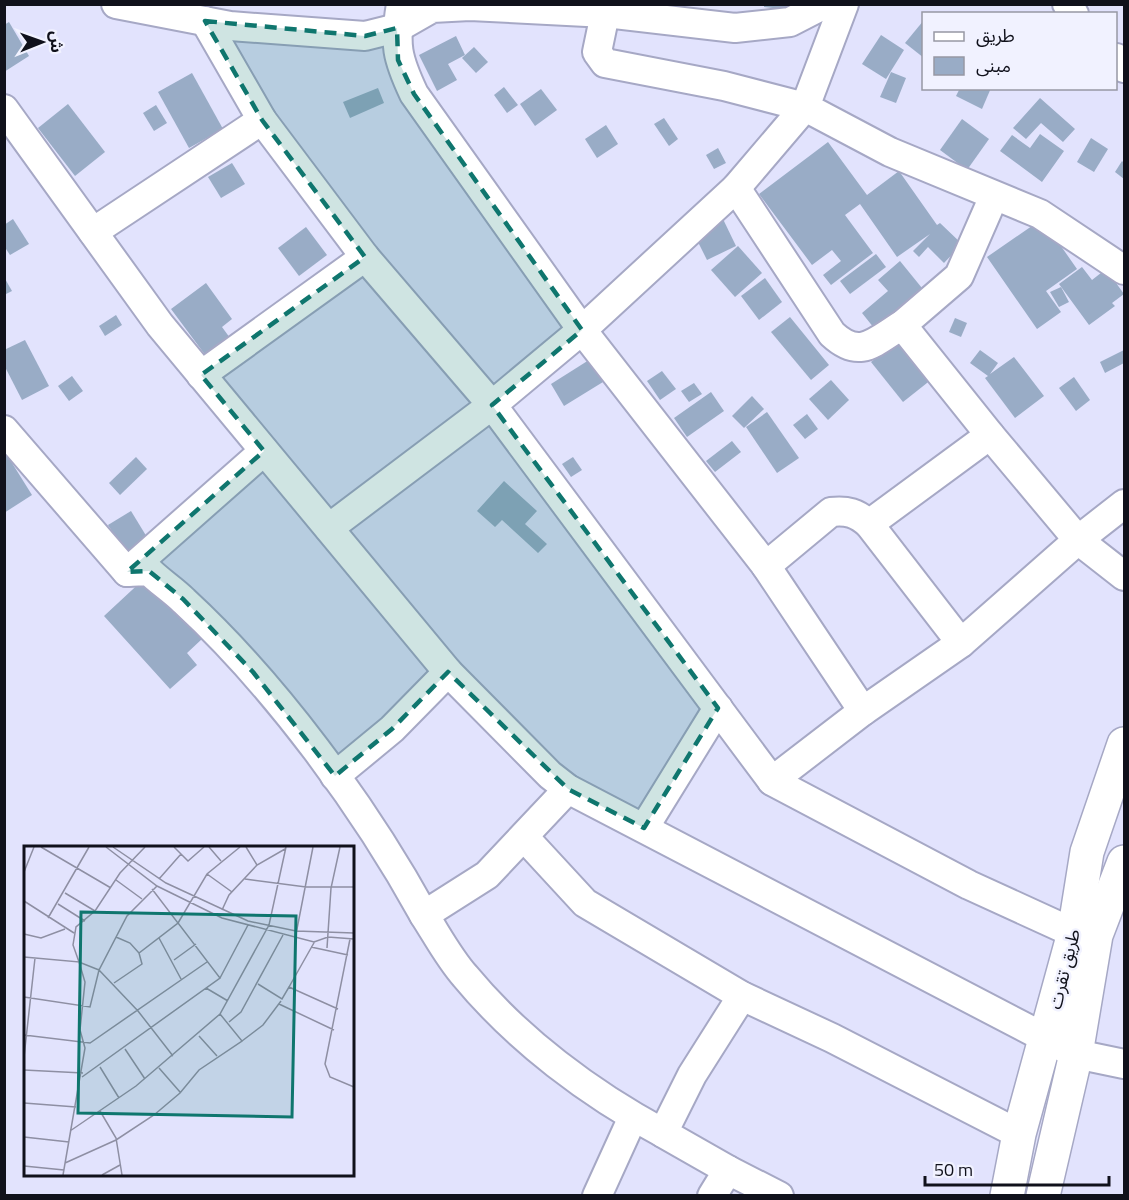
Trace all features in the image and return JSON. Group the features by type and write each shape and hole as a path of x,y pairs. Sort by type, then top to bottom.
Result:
{"main road":[{"name":"طريق تقرت","path":"1006,1196 1019,1134 1074,933 1087,852 1125,744"},
{"name":"طريق تقرت","path":"1043,1196 1076,1054 1096,935 1125,862"}],"street":[{"path":"116,4 365,36 399,16 432,8 470,6 606,9 735,28 790,22 825,4"},
{"path":"329,528 492,405 582,330 736,188 805,107 844,4"},
{"path":"606,9 597,52 605,63 724,86 805,107 890,152 1040,214 1125,270"},
{"path":"399,16 398,60 414,94 582,330 766,566 862,711"},
{"path":"222,17 262,120 365,257 492,405 771,781 969,885 1074,933"},
{"path":"93,231 262,120"},
{"path":"9,123 93,231 160,326 448,672 528,754 568,789 1076,1054 1125,1064"},
{"path":"736,188 832,334 844,346 857,349 871,344 902,325 959,276 994,196"},
{"path":"201,375 365,257"},
{"path":"902,325 1078,540 1125,576"},
{"path":"4,430 127,573"},
{"path":"869,524 990,435"},
{"path":"127,573 264,451"},
{"path":"771,781 862,711 961,643 1078,540 1125,504"},
{"path":"766,566 831,512 842,511 858,514 869,524 961,643"},
{"path":"127,573 149,571 183,599 253,672 335,776 404,879 424,915 464,976 514,1027 565,1070 633,1117 779,1196"},
{"path":"335,776 392,729 448,672"},
{"path":"644,828 718,708"},
{"path":"424,915 487,875 525,838 568,789"},
{"path":"525,838 585,903 742,996 832,1038 1019,1134"},
{"path":"663,1133 692,1075 742,996"},
{"path":"597,1196 633,1117"},
{"path":"712,1196 728,1170"}],"highlighted area":[{"path":"205,21 365,36 397,28 398,60 414,94 582,330 492,405 718,708 644,828 568,789 448,672 392,729 335,776 253,672 183,599 149,571 127,572 264,451 201,375 365,257 262,120"}],"building":[{"path":"764,4 801,4 800,11 764,7"},
{"path":"9,22 29,56 4,72 4,25"},
{"path":"922,22 922,56 905,43"},
{"path":"881,35 904,50 886,79 862,64"},
{"path":"456,36 465,55 448,64 457,80 437,91 419,55"},
{"path":"474,47 488,62 476,73 462,58"},
{"path":"891,72 906,78 896,103 880,97"},
{"path":"192,73 223,129 189,148 158,92"},
{"path":"504,87 518,105 507,113 494,95"},
{"path":"378,88 384,103 350,118 343,102"},
{"path":"541,89 557,110 535,126 520,104"},
{"path":"959,90 990,90 982,109 956,96"},
{"path":"1040,98 1075,129 1063,142 1041,123 1026,139 1013,128"},
{"path":"68,104 105,152 75,176 38,128"},
{"path":"156,105 167,123 154,131 143,113"},
{"path":"664,118 678,139 669,146 654,124"},
{"path":"962,119 989,139 967,170 940,150"},
{"path":"606,125 618,144 597,158 585,139"},
{"path":"1040,134 1064,151 1042,182 1000,151 1012,135 1030,148"},
{"path":"1091,138 1108,149 1094,172 1077,162"},
{"path":"828,142 867,195 899,171 937,225 940,223 962,244 944,263 928,247 919,257 913,251 930,234 897,257 860,204 845,215 873,253 831,285 823,275 841,261 832,250 812,265 759,194"},
{"path":"718,148 726,163 714,169 706,155"},
{"path":"1122,161 1124,163 1124,179 1115,172"},
{"path":"232,163 245,184 221,198 208,177"},
{"path":"722,217 736,246 707,260 693,232"},
{"path":"13,219 29,244 10,255 4,246 4,225"},
{"path":"1042,219 1077,269 1046,291 1061,312 1037,329 987,257"},
{"path":"306,227 327,255 299,276 278,248"},
{"path":"738,246 762,273 735,297 711,270"},
{"path":"876,254 886,267 850,294 840,281"},
{"path":"900,261 926,293 878,333 862,313 888,291 878,280"},
{"path":"1082,267 1092,280 1106,269 1124,294 1112,303 1115,306 1089,325 1059,284"},
{"path":"4,277 12,291 4,295"},
{"path":"765,278 782,302 759,320 741,296"},
{"path":"206,283 232,319 222,327 230,338 206,356 171,309"},
{"path":"1061,287 1069,302 1059,307 1050,292"},
{"path":"116,315 122,325 105,336 99,326"},
{"path":"790,317 829,365 811,380 771,332"},
{"path":"955,318 967,323 961,337 949,332"},
{"path":"900,339 932,379 903,402 871,362"},
{"path":"25,340 49,386 22,400 4,365 4,350"},
{"path":"980,350 998,363 990,374 1014,357 1044,396 1015,418 985,378 988,376 970,363"},
{"path":"1124,350 1124,363 1105,373 1100,362"},
{"path":"589,360 603,382 564,406 551,384"},
{"path":"662,371 676,389 660,400 647,381"},
{"path":"72,376 83,391 69,401 58,386"},
{"path":"1074,377 1090,400 1076,411 1059,388"},
{"path":"831,380 849,400 828,420 809,399"},
{"path":"694,383 702,394 689,402 681,391"},
{"path":"711,392 724,411 687,437 674,418"},
{"path":"752,396 764,409 744,428 732,416"},
{"path":"767,412 799,458 777,473 746,427"},
{"path":"807,414 818,429 805,439 793,425"},
{"path":"732,441 741,452 715,472 706,461"},
{"path":"7,455 32,495 4,513 4,456"},
{"path":"136,457 147,469 120,495 109,483"},
{"path":"573,457 582,470 571,477 562,464"},
{"path":"504,481 537,511 525,524 547,544 538,553 502,520 495,527 477,511"},
{"path":"131,511 153,547 131,561 108,525"},
{"path":"146,577 202,639 187,653 197,665 170,689 104,616"}]}
